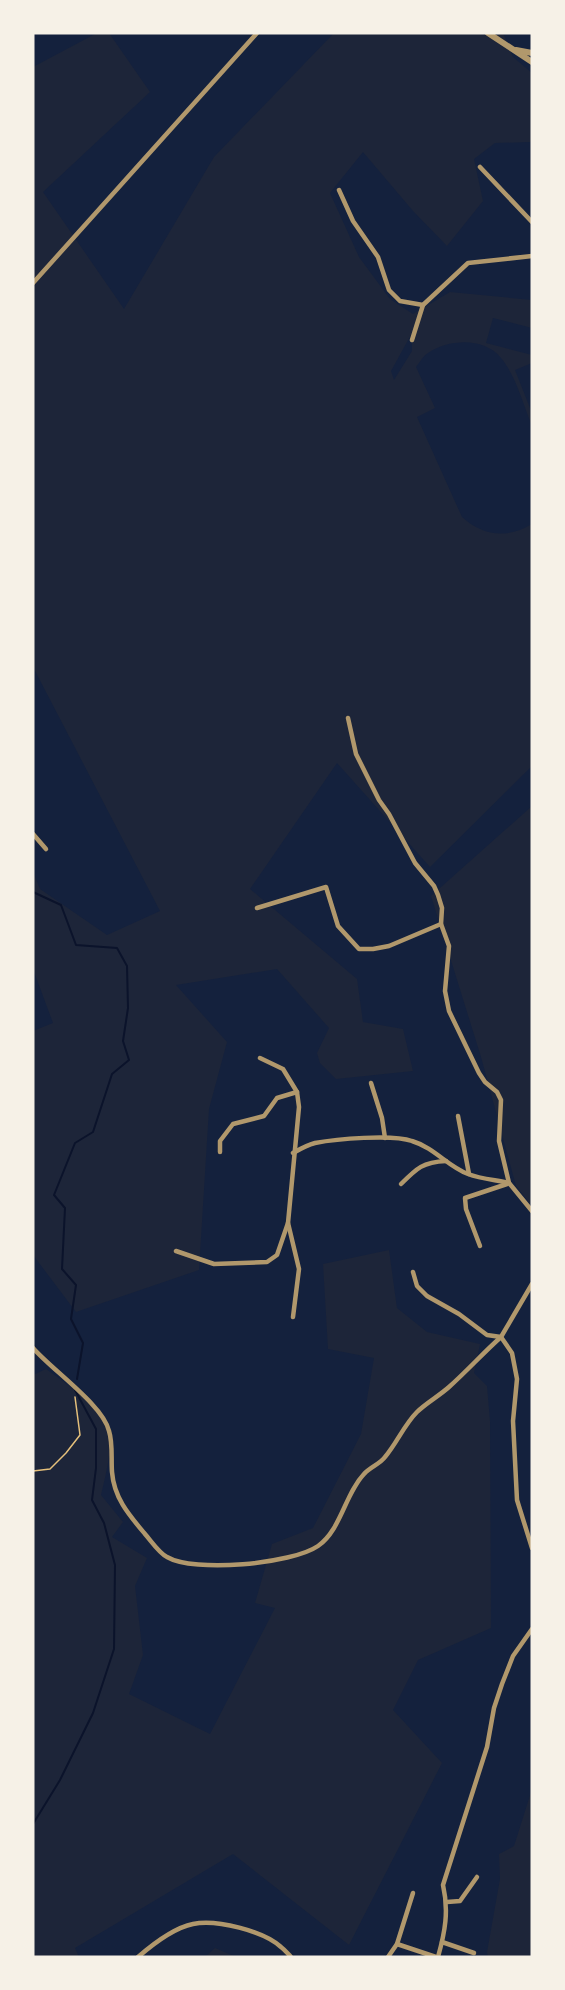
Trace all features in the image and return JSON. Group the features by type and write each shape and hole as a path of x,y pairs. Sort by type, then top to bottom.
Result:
{"street":[{"path":"33,283 256,33"},
{"path":"488,33 532,62"},
{"path":"513,49 532,53"},
{"path":"480,167 532,222"},
{"path":"339,190 353,220 378,256 389,290 400,301 423,305"},
{"path":"412,340 423,305 468,263 532,256"},
{"path":"348,718 356,754 379,800 416,863 434,886 442,908 441,924 449,946 445,992 449,1011 479,1073 485,1082 497,1092 501,1100 499,1141 509,1183 532,1211"},
{"path":"33,834 46,849"},
{"path":"256,908 326,887 338,926 359,949 390,946 441,924"},
{"path":"176,1251 214,1264 267,1262 277,1255 288,1223 299,1107 297,1092 283,1069 260,1058"},
{"path":"371,1083 386,1138"},
{"path":"220,1152 220,1141 233,1124 264,1116 277,1098 297,1092"},
{"path":"458,1116 468,1174"},
{"path":"293,1153 312,1143 386,1138 410,1140 433,1149 446,1161 468,1174 509,1183"},
{"path":"401,1184 422,1165 430,1161 446,1161"},
{"path":"480,1246 466,1209 465,1198 509,1183"},
{"path":"288,1223 299,1269 293,1317"},
{"path":"413,1272 417,1286 427,1296 459,1314 488,1335 501,1337 512,1353 517,1379 513,1420 517,1500 532,1548"},
{"path":"33,1348 96,1409 109,1430 112,1476 120,1503 165,1557 182,1563 240,1564 310,1551 320,1545 333,1528 364,1474 385,1458 417,1412 449,1387 501,1337 532,1284"},
{"path":"397,1944 437,1957 447,1918 447,1902 443,1885 487,1747 497,1700 513,1656 532,1629"},
{"path":"447,1902 460,1900 477,1877"},
{"path":"388,1957 397,1944 413,1893"},
{"path":"138,1957 168,1935 192,1924 207,1922 238,1927 270,1939 281,1946 291,1957"},
{"path":"442,1942 474,1953"}],"path":[{"path":"33,1471 50,1469 80,1435 75,1388"}],"shaded area":[{"path":"97,33 109,33 150,92 43,192 124,309 214,157 334,33 503,33 513,57 532,73 532,140 530,142 495,143 474,159 483,201 447,246 413,211 363,152 330,193 359,257 390,299 413,314 450,292 532,300 532,328 493,318 486,343 532,355 532,363 515,370 532,413 532,426 506,365 494,351 485,346 466,342 436,348 426,354 416,367 435,408 417,417 462,517 478,528 496,533 513,532 532,524 532,766 430,867 337,763 250,889 357,979 363,1022 403,1029 413,1071 336,1079 320,1063 317,1053 329,1028 277,969 176,985 227,1042 209,1109 199,1270 76,1312 33,1255 33,1031 53,1023 33,969 33,872 40,889 107,935 160,911 33,667 33,67","holes":["412,333 412,351 394,380 391,371"]},
{"path":"532,806 532,1206 516,1186 481,1057 431,896"},
{"path":"389,1250 397,1308 427,1332 480,1344 474,1373 487,1386 490,1421 491,1628 418,1660 393,1710 442,1763 349,1945 233,1854 75,1948 79,1957 33,1957 33,1375 46,1369 53,1374 92,1405 106,1422 109,1430 109,1454 101,1495 123,1522 112,1537 147,1558 135,1586 143,1655 129,1694 210,1734 275,1608 255,1603 272,1544 313,1528 361,1434 374,1358 328,1349 323,1264"},
{"path":"532,1789 532,1957 488,1957 500,1879 499,1854 514,1846"},
{"path":"215,1948 236,1957 205,1957"}],"waterway":[{"path":"33,892 61,905 76,945 117,948 127,966 128,1008 123,1041 129,1060 112,1074 93,1132 75,1143 54,1195 65,1208 62,1269 76,1285 71,1319 83,1343 77,1379"},
{"path":"33,1824 60,1780 93,1713 114,1649 115,1565 104,1523 92,1500 96,1468 96,1429 75,1390"}]}
